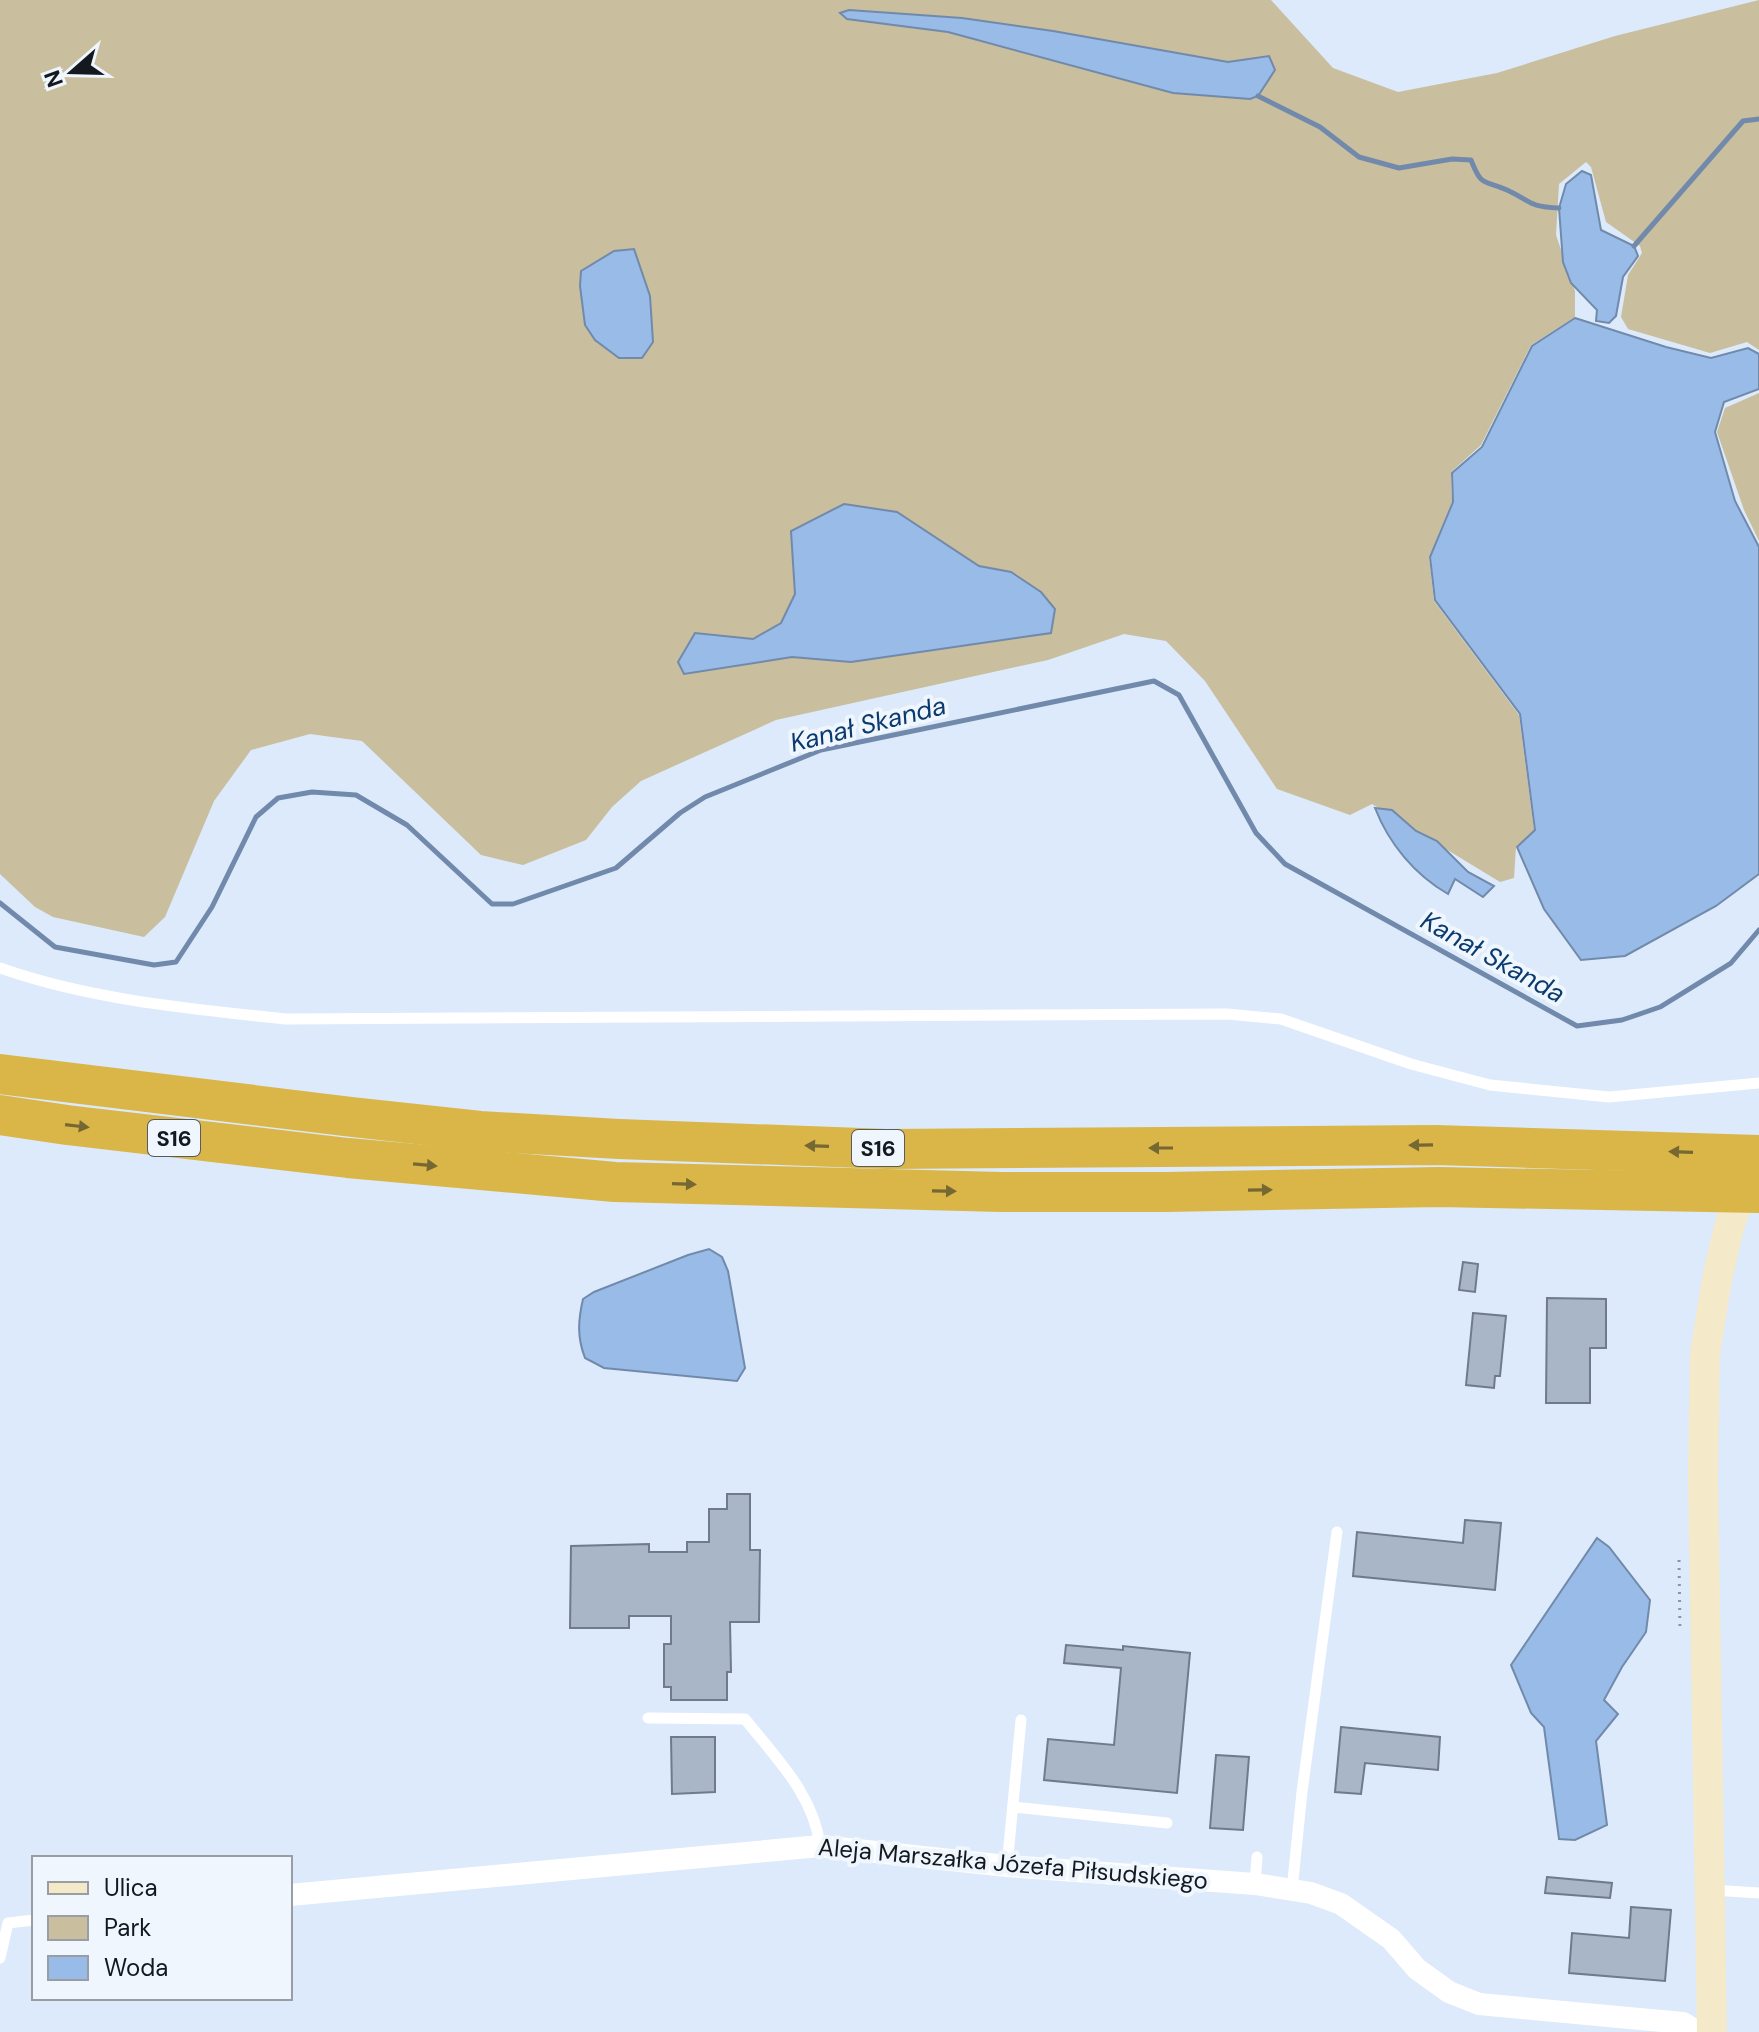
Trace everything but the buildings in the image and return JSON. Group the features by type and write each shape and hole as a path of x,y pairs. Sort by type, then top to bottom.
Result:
{"highway":[{"name":"S16","path":"0,1074 480,1131 619,1139 887,1149 1435,1145 1759,1155"},
{"name":"S16","path":"0,1115 348,1158 615,1182 1001,1192 1439,1187 1759,1193"}],"street":[{"path":"1712,2032 1703,1476 1705,1354 1729,1227 1759,1147"},
{"name":"Aleja Marszałka Józefa Piłsudskiego","path":"292,1895 820,1846 1007,1866 1255,1884 1311,1893 1341,1904 1391,1939 1417,1969 1449,1992 1479,2004 1683,2023 1698,2032"}],"lane":[{"path":"0,968 86,991 286,1019 1227,1014 1281,1019 1411,1064 1490,1085 1609,1097 1759,1083"},
{"path":"1292,1890 1337,1532"},
{"path":"648,1718 745,1719 798,1786 817,1823 820,1846"},
{"path":"1007,1866 1021,1720"},
{"path":"1013,1807 1167,1823"},
{"path":"1255,1884 1257,1857"},
{"path":"1710,1890 1759,1893"},
{"path":"0,1958 8,1923 32,1920"}],"green space":[{"path":"0,0 1271,0 1333,68 1398,92 1497,73 1615,36 1759,0 1759,350 1747,342 1710,353 1628,329 1621,317 1628,275 1642,253 1640,246 1606,222 1591,167 1586,162 1559,184 1556,235 1575,291 1575,317 1531,345 1481,445 1451,472 1452,502 1429,557 1434,601 1519,715 1534,830 1516,847 1514,878 1500,882 1372,804 1350,815 1277,789 1205,681 1166,641 1124,634 1048,660 776,720 641,781 612,807 586,840 523,865 481,855 362,741 310,734 251,750 214,801 165,917 144,937 53,917 35,907 0,874","holes":["849,10 962,18 1228,62 1254,58 1173,93 948,32 841,13","580,286 653,342 585,325","844,504 897,512 979,566 1011,572 851,662 792,657 684,674 695,633 753,639 781,623 795,594 791,531"]},
{"path":"1759,393 1759,541 1744,510 1717,432 1725,408"}],"water":[{"path":"849,10 962,18 1228,62 1269,56 1275,70 1258,96 1250,99 1173,93 948,32 847,19 840,13"},
{"path":"1582,171 1591,175 1601,230 1634,246 1638,256 1623,277 1616,316 1609,323 1596,321 1597,310 1571,283 1563,262 1559,208 1566,184"},
{"path":"634,249 650,296 653,342 642,358 619,358 595,340 585,325 581,271 614,251"},
{"path":"1575,318 1711,358 1748,348 1759,354 1759,389 1724,402 1715,432 1735,501 1759,547 1759,874 1716,906 1625,956 1581,960 1544,909 1517,847 1535,830 1520,714 1435,600 1430,557 1453,502 1452,473 1482,447 1532,346"},
{"path":"844,504 897,512 979,566 1011,572 1041,592 1055,609 1051,633 851,662 792,657 684,674 678,662 695,633 753,639 781,623 795,594 791,531"},
{"path":"1375,808 1392,810 1416,831 1437,841 1468,872 1494,886 1483,897 1455,879 1448,894 1425,878 1404,857"},
{"path":"709,1249 722,1257 728,1271 745,1368 737,1381 604,1368 585,1358 579,1329 583,1299 594,1292"},
{"path":"1597,1538 1609,1547 1650,1600 1646,1632 1604,1700 1618,1714 1596,1741 1607,1825 1575,1840 1559,1839 1544,1727 1531,1713 1511,1665"}],"waterway":[{"path":"1258,96 1320,127 1359,157 1399,168 1452,159 1471,160 1484,181 1535,205 1559,208"},
{"path":"1634,246 1743,121 1759,119"},
{"name":"Kanał Skanda","path":"0,903 55,947 154,965 176,962 212,907 256,817 278,798 312,792 356,795 407,825 492,904 513,904 616,868 680,813 705,797 821,750 1154,681 1179,695 1256,833 1285,864 1577,1026 1622,1020 1660,1007 1731,963 1759,930"}]}
